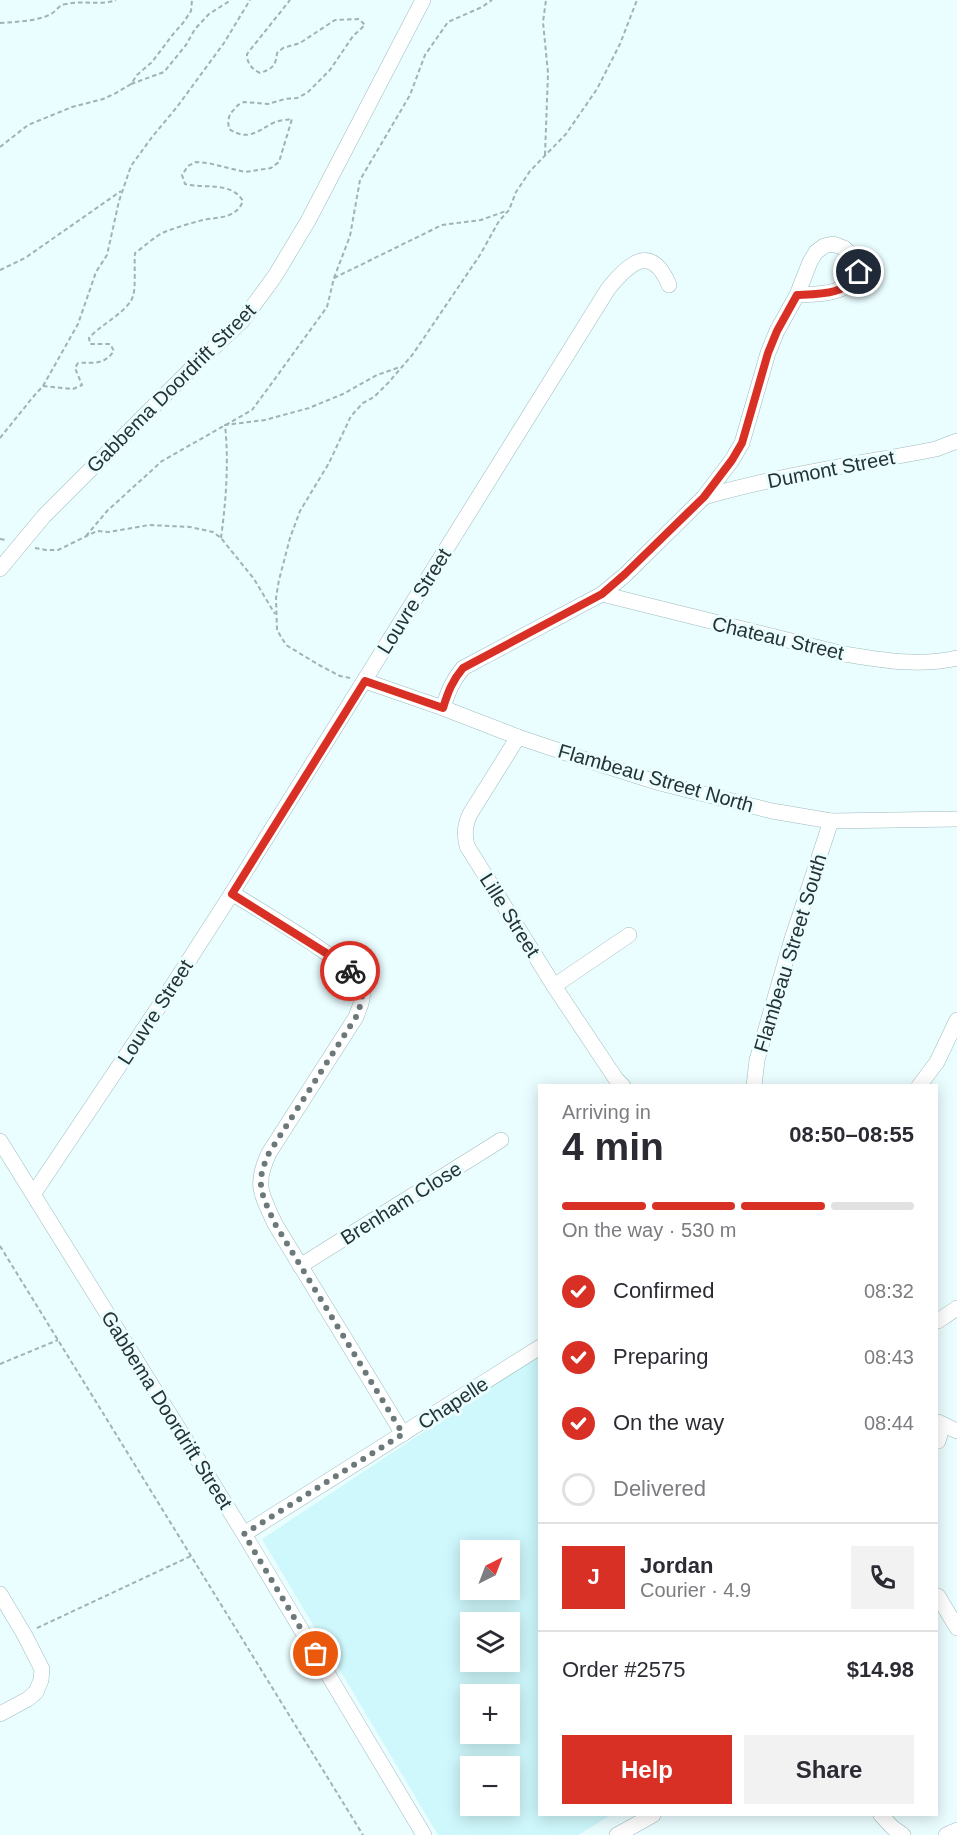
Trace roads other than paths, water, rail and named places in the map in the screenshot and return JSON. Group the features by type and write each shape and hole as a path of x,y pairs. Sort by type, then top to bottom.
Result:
{"street":[{"name":"Gabbema Doordrift Street","path":"0,569 52,508 242,321 275,276 309,220 423,0"},
{"name":"Louvre Street","path":"34,1193 232,894 608,289 630,264 639,261 656,266 664,274 669,285"},
{"path":"443,708 449,687 463,668 602,594 704,497 742,443 768,353 797,295"},
{"name":"Dumont Street","path":"704,497 744,485 936,450 957,441"},
{"name":"Chateau Street","path":"602,594 844,654 920,663 957,657"},
{"name":"Flambeau Street North","path":"365,681 518,737 660,783 772,812 831,821 957,819"},
{"name":"Lille Street","path":"518,737 470,814 465,826 467,846 554,986 621,1084"},
{"name":"Flambeau Street South","path":"754,1084 757,1060 788,950 831,821"},
{"path":"232,894 341,964 360,982 363,992 362,1001 356,1017 269,1153 260,1177 261,1189 275,1224 403,1434"},
{"path":"554,986 629,935"},
{"path":"920,1084 937,1062 957,1020"},
{"name":"Brenham Close","path":"300,1266 501,1140"},
{"name":"Gabbema Doordrift Street","path":"0,1141 244,1534 424,1835"},
{"path":"938,1321 957,1308"},
{"name":"Chapelle","path":"244,1534 538,1348"},
{"path":"938,1441 946,1426"},
{"path":"0,1594 42,1669 41,1680 36,1692 28,1699 0,1714"},
{"path":"938,1596 957,1628"},
{"path":"617,1835 651,1816"},
{"path":"882,1816 903,1835"},
{"path":"946,1835 957,1830"}]}
